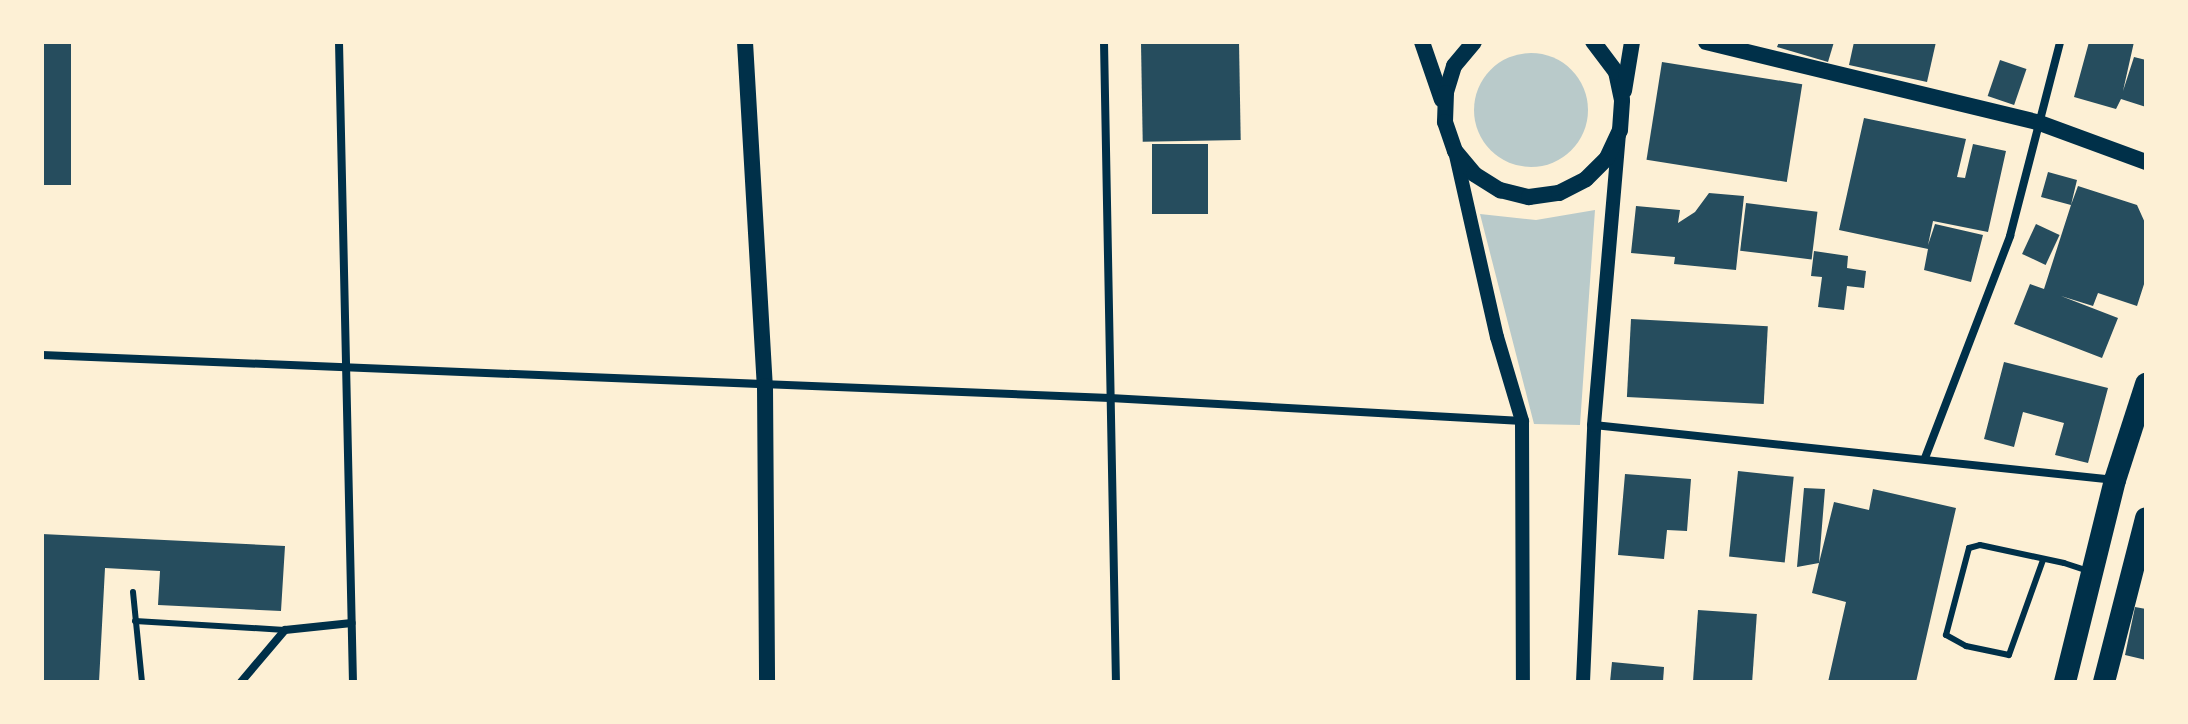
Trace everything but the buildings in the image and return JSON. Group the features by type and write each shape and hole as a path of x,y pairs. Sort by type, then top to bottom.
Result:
{"highway":[{"path":"2065,682 2115,480 2146,384"},
{"path":"2104,682 2146,518"}],"main road":[{"path":"745,42 765,386 767,682"},
{"path":"1422,42 1440,88 1445,122 1455,151 1487,182 1529,197 1559,193 1586,179 1607,158 1620,130 1632,42"},
{"path":"1445,122 1446,93 1454,66 1474,42"},
{"path":"1593,42 1616,72 1622,100"},
{"path":"1706,42 2037,122 2139,161 2146,174"}],"street":[{"path":"339,42 349,367 353,682"},
{"path":"1104,42 1116,682"},
{"path":"1925,458 2010,236 2060,42"},
{"path":"1583,682 1594,425 1620,130"},
{"path":"1455,151 1497,337 1522,421 1523,682"},
{"path":"42,355 1110,398 1522,421"},
{"path":"1594,425 2115,480"},
{"path":"241,682 285,630 352,623"}],"lane":[{"path":"2043,560 2009,655 1966,646 1946,635 1969,548 1980,545 2043,560 2092,572"},
{"path":"133,592 142,682"},
{"path":"135,621 285,630"}],"shaded area":[{"path":"1531,53 1553,58 1571,70 1583,88 1588,110 1583,132 1571,150 1553,162 1531,167 1509,162 1491,150 1479,132 1474,110 1479,88 1491,70 1509,58"},
{"path":"1595,210 1580,425 1534,424 1480,214 1536,220"}]}
